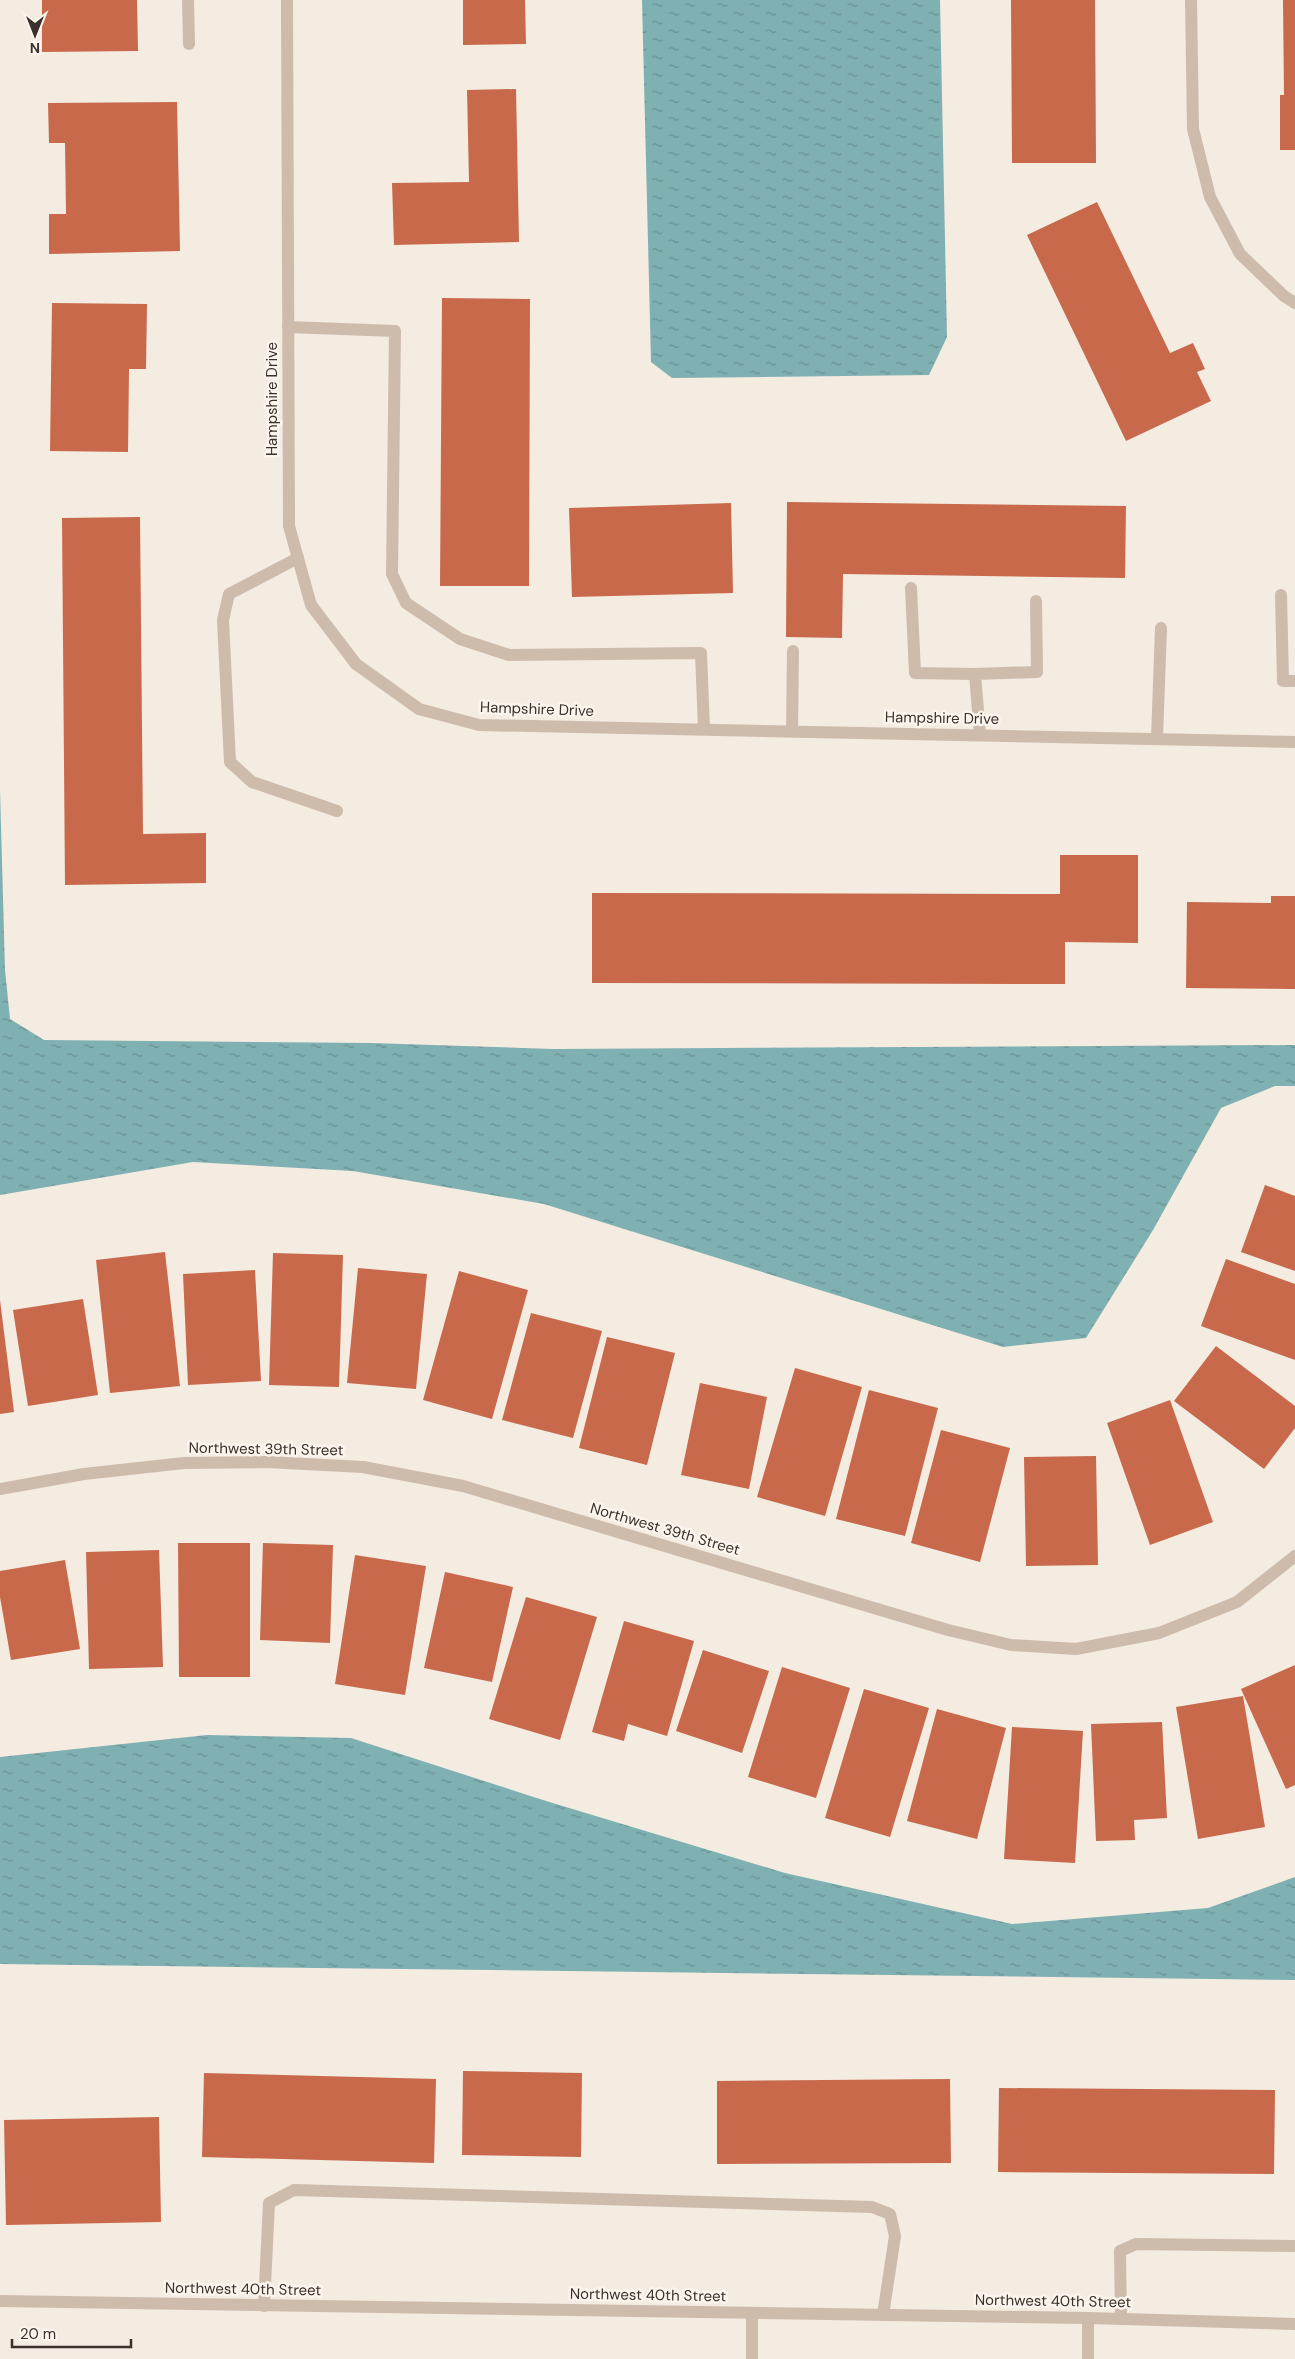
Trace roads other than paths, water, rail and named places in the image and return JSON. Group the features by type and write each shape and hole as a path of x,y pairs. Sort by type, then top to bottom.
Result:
{"street":[{"path":"188,0 189,44"},
{"name":"Hampshire Drive","path":"287,0 289,526 312,605 356,664 419,709 479,725 1295,742"},
{"path":"1191,0 1193,129 1210,197 1240,254 1295,304"},
{"path":"288,327 395,331 392,574 406,603 460,639 509,654 701,652 704,729"},
{"path":"298,558 229,594 223,620 230,762 252,782 338,811"},
{"path":"911,588 915,673 1037,672 1036,601"},
{"path":"1281,596 1282,681 1295,681"},
{"path":"1156,738 1161,628"},
{"path":"792,731 793,651"},
{"path":"975,674 980,735"},
{"name":"Northwest 39th Street","path":"0,1489 84,1474 184,1463 267,1462 364,1467 463,1486 948,1630 1011,1645 1076,1649 1159,1633 1237,1602 1295,1556"},
{"path":"264,2306 269,2203 294,2190 872,2207 890,2214 895,2236 883,2315"},
{"path":"1121,2319 1120,2251 1136,2244 1295,2246"},
{"name":"Northwest 40th Street","path":"0,2302 1088,2318 1295,2324"},
{"path":"752,2313 752,2359"},
{"path":"1088,2318 1088,2359"}],"water":[{"path":"642,0 940,0 947,337 929,375 672,378 651,362"},
{"path":"0,790 5,970 10,1019 44,1040 371,1043 553,1049 1295,1045 1295,1086 1275,1086 1221,1108 1153,1230 1086,1338 1003,1347 544,1204 353,1171 193,1162 0,1195"},
{"path":"207,1735 351,1738 546,1801 785,1873 1012,1924 1208,1908 1295,1877 1295,1980 0,1964 0,1757"}]}
